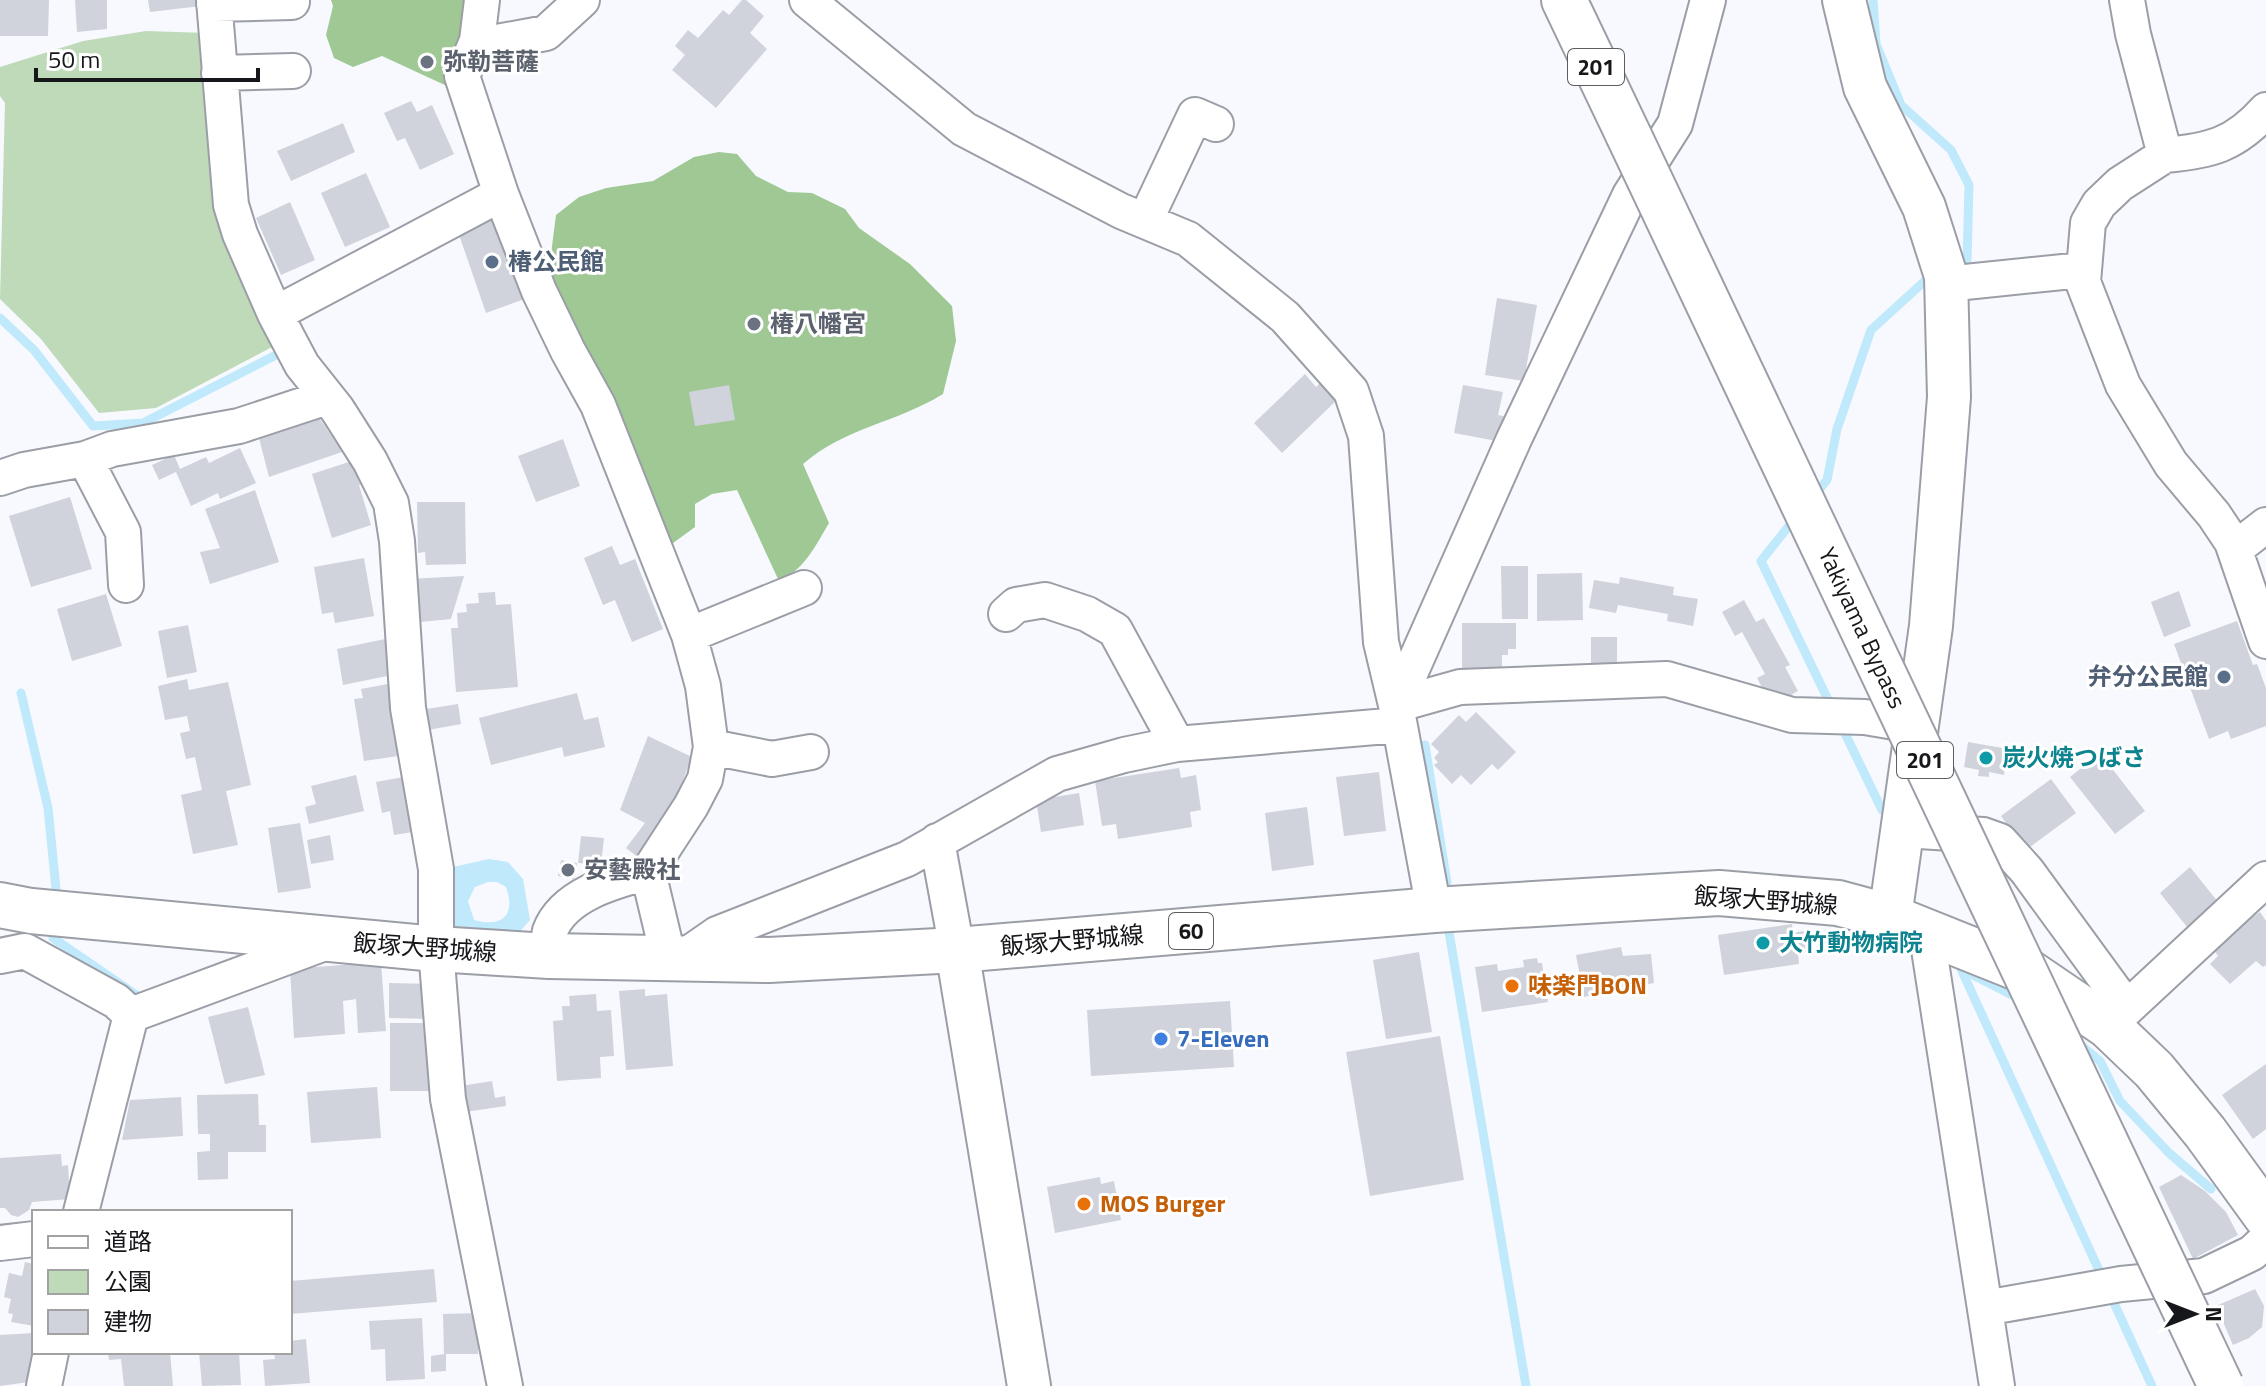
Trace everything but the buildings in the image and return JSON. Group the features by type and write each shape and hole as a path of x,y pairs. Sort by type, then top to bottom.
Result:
{"main road":[{"name":"Yakiyama Bypass","path":"1564,0 2221,1386"},
{"name":"飯塚大野城線","path":"14,930 331,941 549,956 769,960 957,950 1434,910 1719,893 1838,903 1908,924 2030,973 2117,1017 2266,1216"}],"street":[{"path":"482,0 477,41 462,76 501,194 539,291 598,405 689,635 703,686 711,747 705,779 648,872 598,886 564,911 550,932 549,956"},
{"path":"477,41 497,42 546,33 582,0"},
{"path":"807,0 964,129 1121,211 1188,239 1273,307 1351,391 1366,436 1379,627 1434,910"},
{"path":"1398,715 1514,439 1630,195 1675,124 1708,0"},
{"path":"1844,0 1865,87 1924,207 1946,276 1949,397 1931,626 1903,830 1908,924 1985,1308 1997,1386"},
{"path":"2127,0 2165,155"},
{"path":"292,2 214,2 231,205 240,234 275,314 302,365 370,461 391,503 397,541 408,708 436,869 436,949 448,1099 498,1385"},
{"path":"219,73 293,71"},
{"path":"2266,110 2231,142 2203,152 2165,155 2120,184 2099,204 2088,223 2082,270 2093,311 2123,385 2171,464 2214,515 2235,549 2266,641"},
{"path":"1145,221 1195,115 1216,124"},
{"path":"275,314 501,194"},
{"path":"1946,284 2082,270"},
{"path":"0,478 24,470 85,459 112,449 239,426 327,397"},
{"path":"85,459 123,532 126,585"},
{"path":"2235,549 2266,525"},
{"path":"689,635 804,588"},
{"path":"1006,614 1016,605 1045,600 1087,614 1115,630 1177,744"},
{"path":"648,872 675,959 717,934 907,859 1057,774 1177,744 1398,715 1460,687 1667,679 1792,715 1865,717 1918,726"},
{"path":"711,747 772,759 811,752"},
{"path":"1903,830 1983,835 2000,841 2027,871 2117,1017 2266,879"},
{"path":"937,841 1029,1386"},
{"path":"14,930 116,1001 131,1015"},
{"path":"131,1015 331,941"},
{"path":"82,1210 131,1015"},
{"path":"0,1243 32,1239"},
{"path":"1985,1308 2108,1286 2204,1276 2252,1253 2266,1240"},
{"path":"44,1386 51,1354"}],"green space":[{"path":"331,0 475,0 447,86 382,56 353,67 334,58 326,35 333,6"},
{"path":"146,31 208,33 274,346 156,408 99,413 41,339 0,299 5,103 0,96 0,67 83,41"},
{"path":"719,152 737,154 756,176 788,192 812,193 845,209 859,228 910,264 952,306 956,341 943,394 836,442 803,464 829,523 802,565 778,579 737,490 712,494 695,504 695,527 669,546 546,293 556,215 579,197 606,188 653,181 694,157"}],"water":[{"path":"489,859 508,862 523,879 530,920 515,937 451,935 444,869","holes":["497,882 506,887 509,897 505,917 493,922 474,920 468,901 475,887"]}],"waterway":[{"path":"1873,0 1876,44 1901,105 1951,150 1969,185 1967,262"},
{"path":"1813,497 1827,480 1837,429 1871,330 1927,279"},
{"path":"0,318 34,350 93,426 143,423 274,356"},
{"path":"1796,517 1761,561 1833,710"},
{"path":"21,693 48,808 56,889"},
{"path":"1840,723 1882,810"},
{"path":"1425,745 1447,883"},
{"path":"1449,932 1526,1386"},
{"path":"53,938 142,999"},
{"path":"1961,969 2152,1386"},
{"path":"1961,969 2022,1000"},
{"path":"2078,1043 2100,1061 2120,1101 2169,1153 2211,1189"}],"place":[{"name":"弥勒菩薩","path":"427,62"},
{"name":"椿公民館","path":"492,262"},
{"name":"椿八幡宮","path":"754,324"},
{"name":"弁分公民館","path":"2224,677"},
{"name":"炭火焼つばさ","path":"1986,758"},
{"name":"安藝殿社","path":"568,870"},
{"name":"大竹動物病院","path":"1763,943"},
{"name":"味楽門BON","path":"1512,986"},
{"name":"7-Eleven","path":"1161,1039"},
{"name":"MOS Burger","path":"1084,1204"}]}
